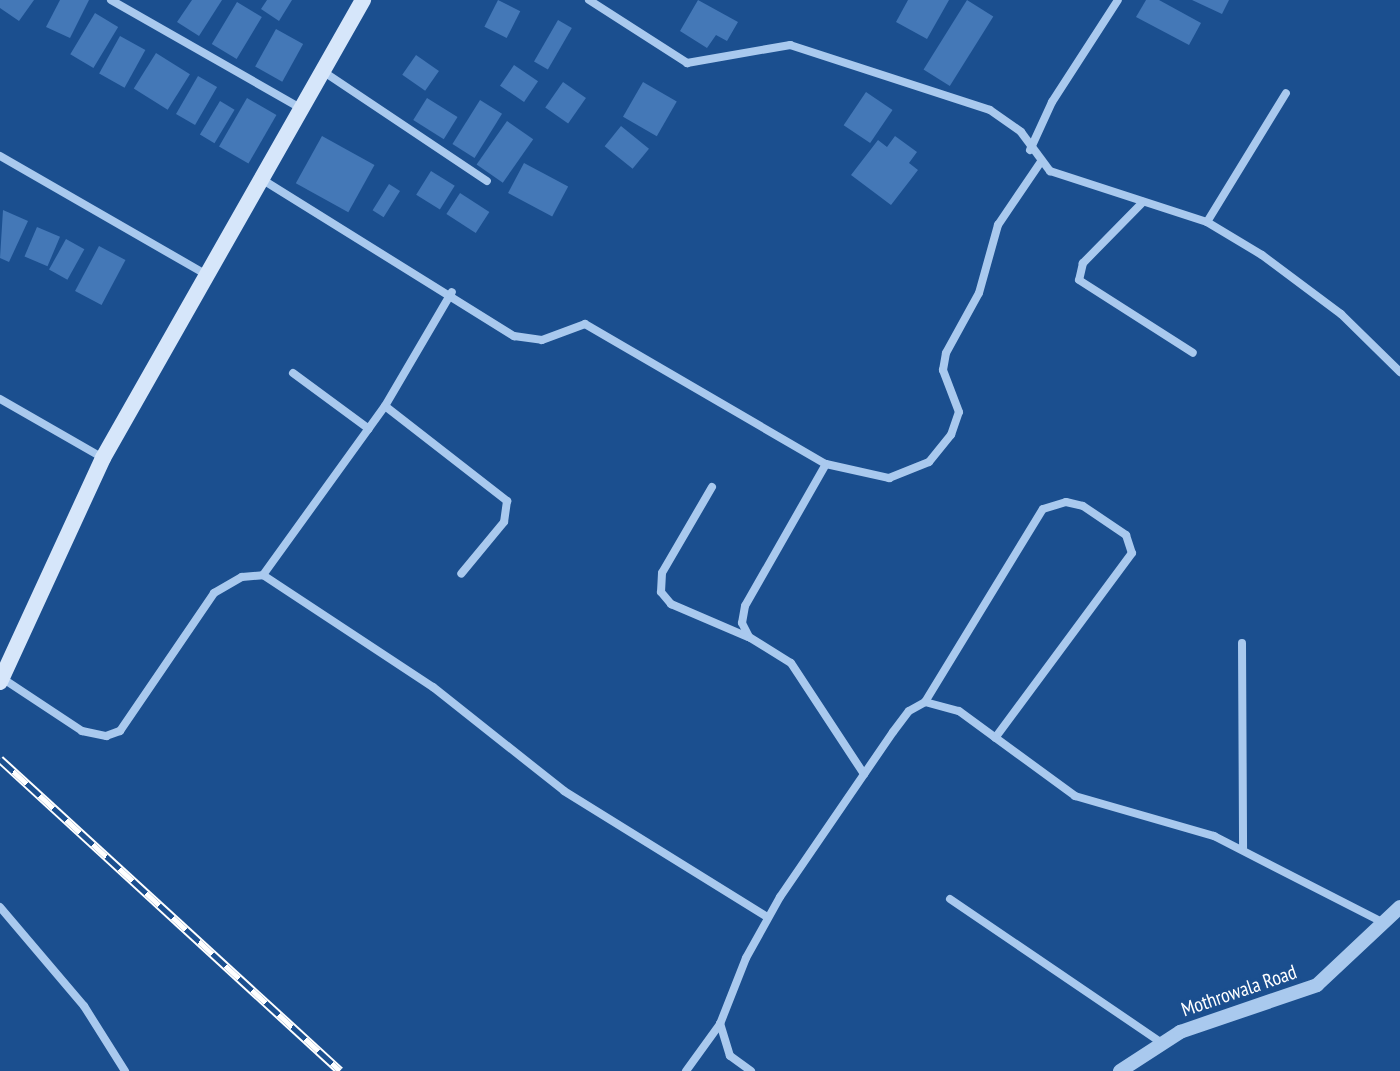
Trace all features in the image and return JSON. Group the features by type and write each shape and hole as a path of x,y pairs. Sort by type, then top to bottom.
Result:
{"main road":[{"path":"1,680 103,458 363,0"}],"street":[{"path":"111,0 302,109"},
{"path":"589,0 687,63 790,45 990,110 1021,132 1040,163 1143,202 1207,222 1306,286 1400,372"},
{"path":"1030,151 1052,102 1118,0"},
{"path":"324,72 487,181"},
{"path":"1207,222 1286,93"},
{"path":"0,156 207,276"},
{"path":"263,180 452,292 524,339 591,327 826,464 854,474 901,477 929,462 951,435 959,412 943,370 946,353 979,293 998,225 1040,163"},
{"path":"1143,202 1083,263 1079,280 1193,353"},
{"path":"263,575 385,406 452,292"},
{"path":"293,373 369,429"},
{"path":"0,399 103,458"},
{"path":"385,406 507,501 504,522 461,574"},
{"path":"749,637 742,623 745,606 826,464"},
{"path":"712,487 662,573 661,592 671,604 749,637 791,663 864,774"},
{"path":"686,1071 720,1024 767,917 909,711 925,702 1043,509 1066,502 1083,506 1126,535 1132,553 995,738"},
{"path":"1,680 82,731 106,736 120,731 214,593 242,577 263,575 433,687 564,791 767,917"},
{"path":"1242,643 1243,848"},
{"path":"925,702 950,707 1100,807 1243,848 1384,923"},
{"path":"950,899 1159,1041"},
{"path":"0,907 84,1006 125,1071"},
{"name":"Mothrowala Road","path":"1120,1071 1159,1041 1317,985 1400,907"},
{"path":"720,1024 730,1056 751,1071"}],"building":[{"path":"0,0 34,0 19,21 0,8"},
{"path":"60,0 89,0 70,38 46,27"},
{"path":"192,0 222,0 199,36 177,22"},
{"path":"267,0 292,0 279,21 261,9"},
{"path":"498,0 520,11 507,38 484,27"},
{"path":"698,0 738,22 727,41 716,35 707,48 680,31"},
{"path":"908,0 949,0 927,39 896,22"},
{"path":"967,0 993,16 950,86 924,70"},
{"path":"1146,0 1159,0 1201,23 1189,45 1136,17"},
{"path":"1192,0 1229,0 1222,14"},
{"path":"237,2 262,17 237,59 212,44"},
{"path":"95,13 118,27 93,68 70,54"},
{"path":"558,20 572,28 548,70 534,62"},
{"path":"276,29 303,44 282,82 255,67"},
{"path":"120,36 145,50 125,88 99,74"},
{"path":"156,53 190,74 168,110 134,89"},
{"path":"416,55 439,71 425,91 402,75"},
{"path":"514,65 538,81 524,102 500,86"},
{"path":"198,76 217,87 195,125 176,114"},
{"path":"563,82 586,98 568,123 545,107"},
{"path":"643,82 677,102 657,136 623,117"},
{"path":"866,92 893,110 870,143 844,125"},
{"path":"247,98 276,115 248,163 219,146"},
{"path":"427,98 458,117 444,139 413,120"},
{"path":"480,100 502,114 474,158 452,144"},
{"path":"220,101 235,110 214,143 200,134"},
{"path":"507,121 533,139 503,183 477,164"},
{"path":"621,126 649,149 633,169 605,146"},
{"path":"322,136 374,165 348,212 296,183"},
{"path":"895,136 917,152 909,163 918,170 891,205 851,175 878,140 887,147"},
{"path":"524,163 568,186 552,216 508,193"},
{"path":"431,171 455,186 440,210 416,195"},
{"path":"389,184 400,191 384,217 373,210"},
{"path":"460,193 489,212 476,233 446,214"},
{"path":"3,210 28,221 9,262 0,258"},
{"path":"37,227 60,237 48,266 24,256"},
{"path":"66,239 84,249 67,280 49,270"},
{"path":"99,246 125,260 102,305 75,291"}],"railway":[{"path":"0,759 340,1071"}]}
